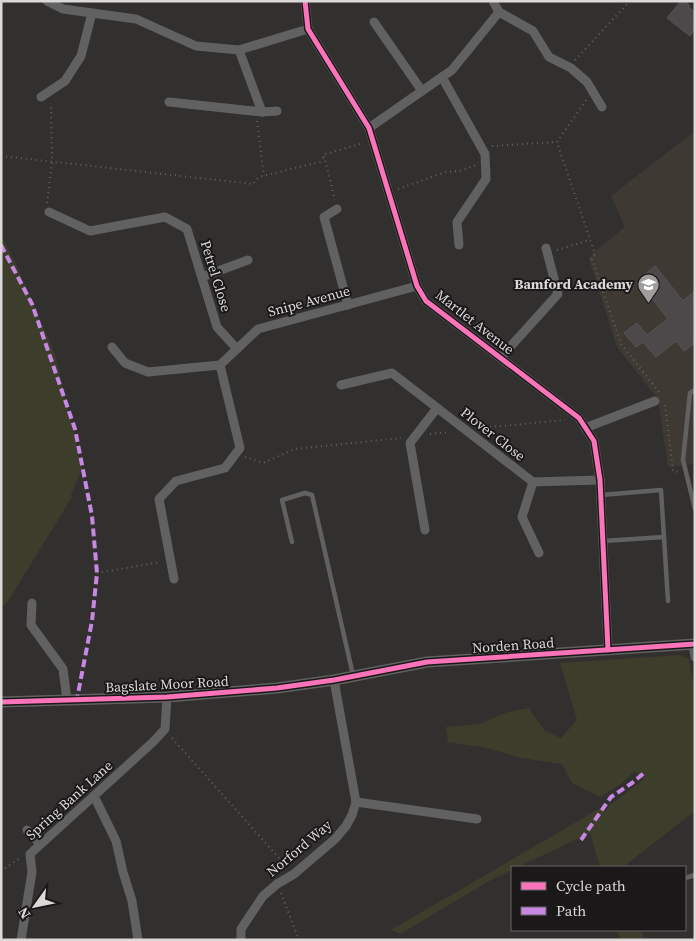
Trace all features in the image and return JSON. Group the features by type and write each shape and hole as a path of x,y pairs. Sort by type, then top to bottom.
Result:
{"street":[{"path":"47,1 63,9 136,19 196,46 239,50 308,29"},
{"name":"Martlet Avenue","path":"305,1 308,29 369,128 417,286 426,301 579,418 594,441 600,480 608,650"},
{"path":"493,1 499,12 533,31 549,57 568,67 587,82 602,108"},
{"path":"369,128 452,70 499,12"},
{"path":"41,97 65,81 81,56 92,13"},
{"path":"374,22 422,91"},
{"path":"239,50 258,112"},
{"path":"442,77 485,154 486,178 457,222 459,244"},
{"path":"169,102 258,112 277,111"},
{"path":"337,209 324,217 348,305"},
{"name":"Petrel Close","path":"49,212 90,230 165,217 187,229 217,327 237,348"},
{"path":"501,358 558,294 546,251"},
{"path":"202,277 248,260"},
{"name":"Snipe Avenue","path":"220,365 258,329 417,286"},
{"path":"112,347 125,363 148,372 220,365 240,448 225,468 176,481 159,499 174,578"},
{"name":"Plover Close","path":"341,385 392,373 533,482"},
{"path":"585,428 655,401"},
{"path":"425,530 410,444 437,408"},
{"path":"539,553 522,517 533,482 600,480"},
{"path":"32,603 31,625 63,669 67,700"},
{"path":"694,644 695,657"},
{"name":"Norden Road","path":"334,680 427,662 694,644"},
{"path":"334,680 356,802 477,819"},
{"name":"Bagslate Moor Road","path":"1,702 167,697 277,688 334,680"},
{"path":"164,729 167,697"},
{"name":"Spring Bank Lane","path":"21,940 32,872 30,854 153,742 164,729"},
{"path":"94,796 116,841 136,919 138,940"},
{"name":"Norford Way","path":"241,940 240,929 263,896 294,874 335,839 346,826 356,802"},
{"path":"28,830 40,844"}],"lane":[{"path":"695,390 690,394 684,460 695,509"},
{"path":"600,494 661,490 668,601"},
{"path":"292,542 282,500 305,493 312,495 354,676"},
{"path":"603,541 664,537"}],"path":[{"path":"568,67 630,1"},
{"path":"49,212 46,204 52,162 50,91"},
{"path":"556,142 592,91"},
{"path":"258,112 264,176"},
{"path":"1,156 253,184 259,177 320,162 326,154 373,140"},
{"path":"481,147 556,142"},
{"path":"556,142 596,254 592,259 621,344 664,398 673,472 686,472"},
{"path":"324,156 337,209"},
{"path":"389,193 418,181 446,172 460,171 485,161"},
{"path":"546,251 590,240"},
{"path":"236,454 263,463 295,449 579,418"},
{"path":"97,573 171,561"},
{"path":"164,729 294,874"},
{"path":"1,870 17,859 30,854"},
{"path":"278,884 299,940"}],"shaded area":[{"name":"Bamford Academy","path":"695,131 695,423 693,436 695,440 695,464 668,467 658,399 617,347 589,259 591,255 625,227 611,196"}],"green space":[{"path":"1,235 16,264 55,354 82,469 71,494 72,497 7,603 1,606"},
{"path":"680,655 689,659 695,693 695,811 624,866 600,866 590,833 520,866 511,866 511,870 491,880 400,934 391,930 602,807 605,812 610,805 643,780 635,771 621,784 600,797 572,783 562,764 521,758 487,748 448,742 446,727 479,724 508,712 529,708 545,731 561,738 577,720 560,663"},
{"path":"617,931 641,931 644,940 620,940"}],"building":[{"path":"681,1 685,1 690,6 688,7 695,12 695,29 690,36 667,18"},
{"path":"655,266 683,301 695,291 695,343 684,351 676,341 656,357 643,342 636,347 624,333 637,323 647,335 668,319 649,294 654,290 643,276"}],"marked path":[{"path":"1,245 32,304 75,429 92,516 97,573 92,621 77,699"},
{"path":"581,840 611,797 644,773"}],"cycle path":[{"path":"305,1 308,29 369,128 417,286 426,301 579,418 594,441 600,480 608,650"},
{"path":"1,702 167,697 277,688 334,680 427,662 695,644"}],"place":[{"name":"Bamford Academy","path":"649,303"}]}
